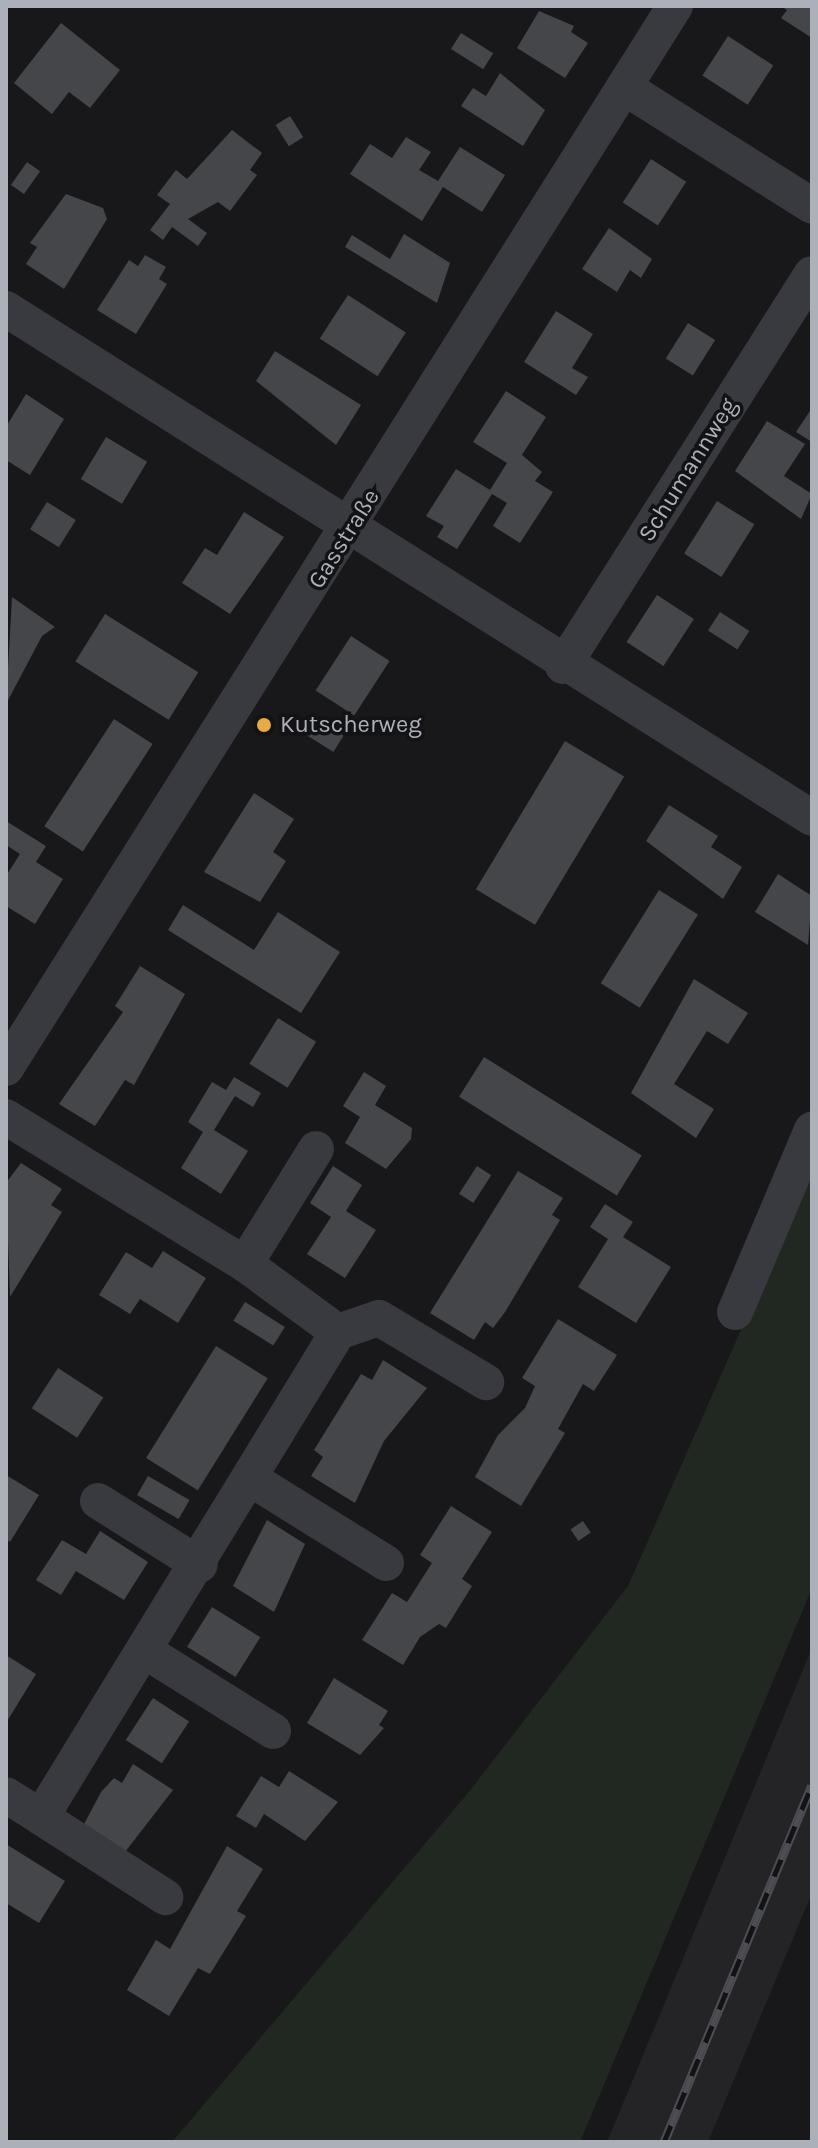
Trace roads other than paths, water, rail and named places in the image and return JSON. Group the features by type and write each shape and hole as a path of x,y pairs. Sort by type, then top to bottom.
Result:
{"street":[{"name":"Gasstraße","path":"6,1068 351,528 675,6"},
{"path":"624,87 812,206"},
{"name":"Schumannweg","path":"563,666 812,274"},
{"path":"6,309 563,666 812,818"},
{"path":"6,1117 245,1264 338,1332"},
{"path":"735,1312 812,1130"},
{"path":"245,1264 316,1149"},
{"path":"41,1817 200,1565 338,1332 379,1318 486,1382"},
{"path":"251,1479 386,1563"},
{"path":"98,1501 200,1565"},
{"path":"145,1651 273,1731"},
{"path":"6,1795 165,1897"}],"railway":[{"path":"664,2142 812,1785"}],"place":[{"name":"Kutscherweg","path":"264,725"}]}
